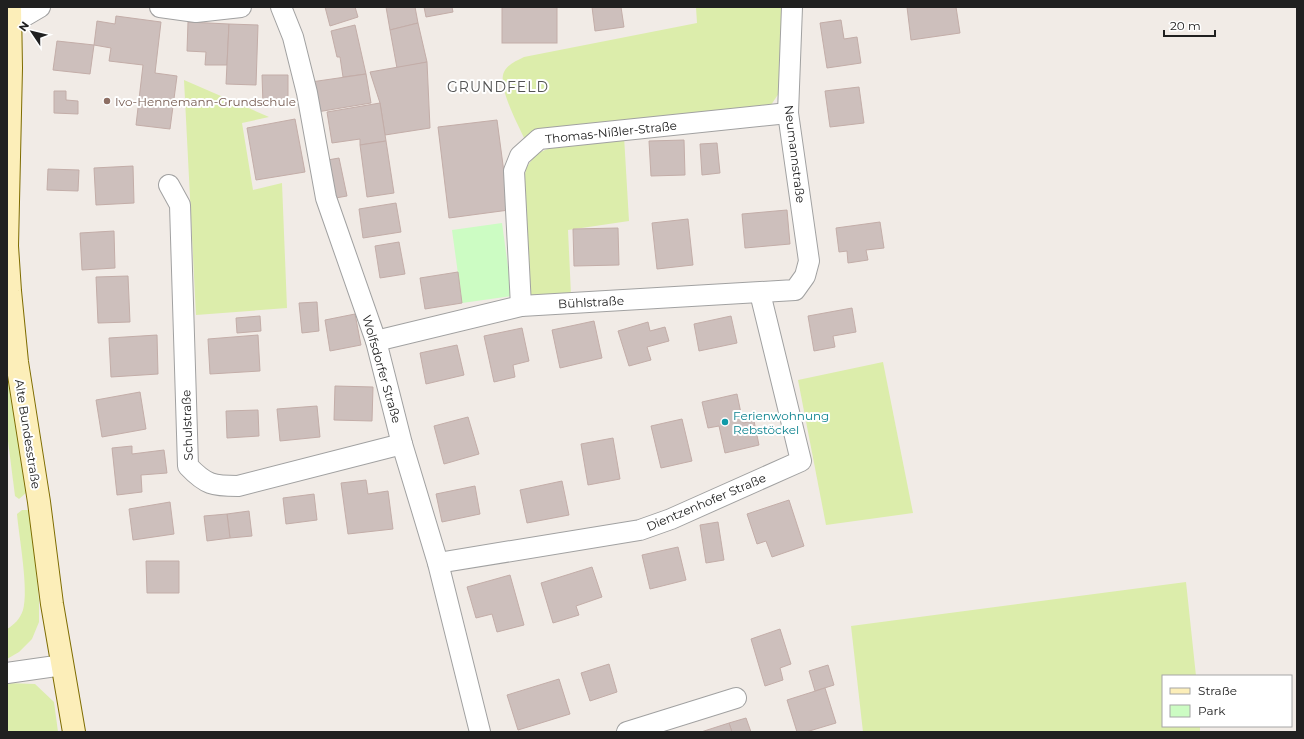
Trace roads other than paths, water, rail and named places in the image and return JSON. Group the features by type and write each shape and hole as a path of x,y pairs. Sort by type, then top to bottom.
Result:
{"main road":[{"name":"Alte Bundesstraße","path":"11,16 7,246 17,362 39,502 52,604 74,732"}],"street":[{"path":"11,16 40,7"},
{"path":"160,7 196,12 241,7"},
{"name":"Wolfsdorfer Straße","path":"281,7 293,37 307,93 326,198 376,341 402,444 438,563 480,732"},
{"name":"Neumannstraße","path":"792,7 788,113 809,261 805,276"},
{"name":"Thomas-Nißler-Straße","path":"521,306 514,171 520,156 539,139 788,113"},
{"name":"Schulstraße","path":"170,185 180,205 188,466 196,475 200,479 217,486 238,486 402,444"},
{"name":"Bühlstraße","path":"376,341 521,306 794,290 805,276"},
{"name":"Dientzenhofer Straße","path":"438,563 640,530 671,519 801,461 760,293"},
{"path":"7,673 63,665"},
{"path":"628,732 736,698"}],"place":[{"name":"Ivo-Hennemann-Grundschule","path":"107,101"},
{"name":"Ferienwohnung Rebstöckel","path":"725,422"}],"district":[{"name":"GRUNDFELD","path":"498,87"}]}
